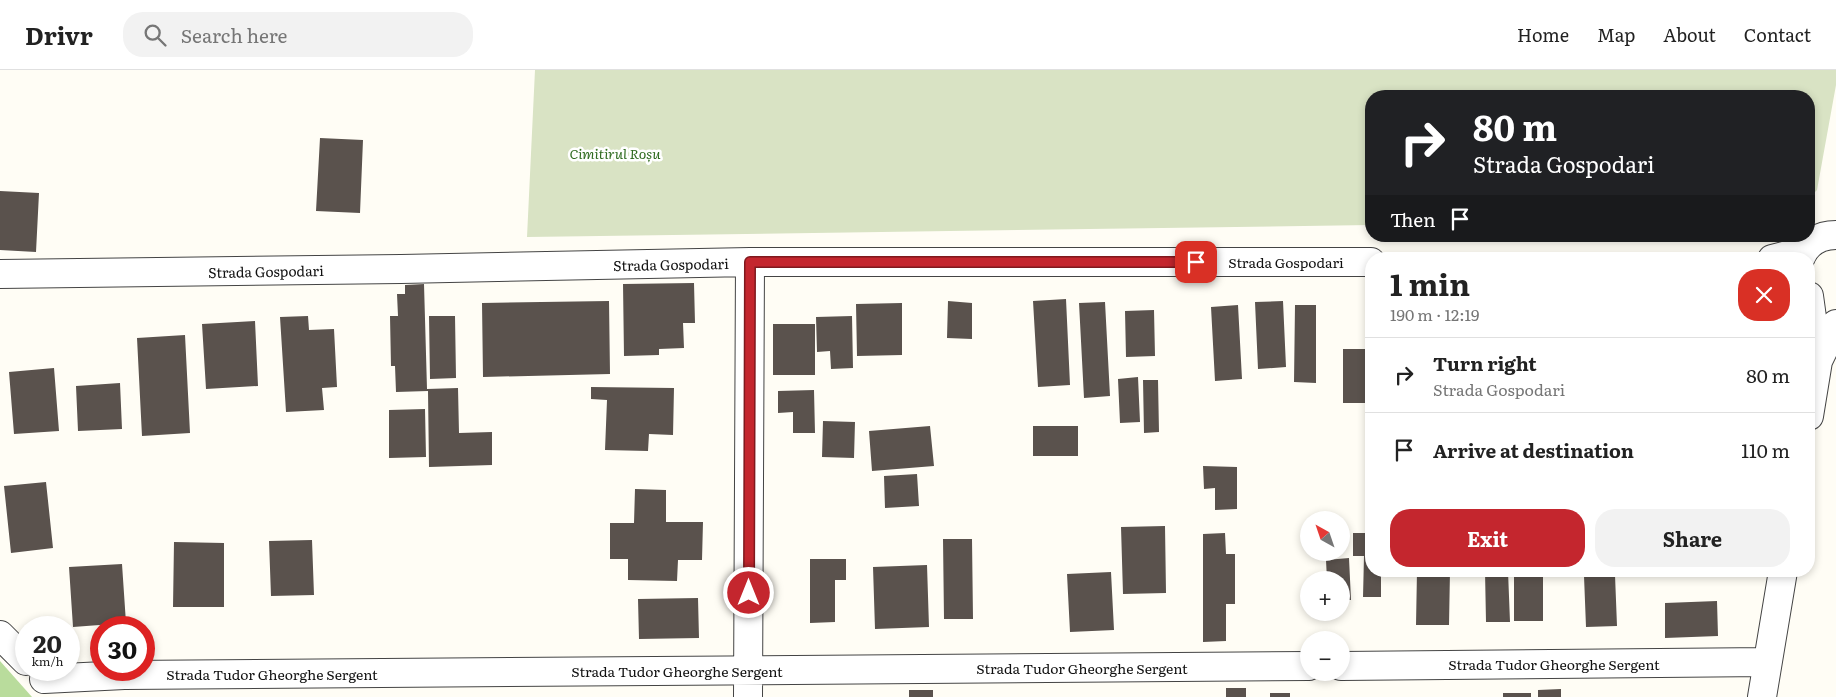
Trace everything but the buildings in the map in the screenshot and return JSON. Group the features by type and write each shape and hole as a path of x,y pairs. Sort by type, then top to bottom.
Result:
{"street":[{"path":"1797,252 1821,240"},
{"path":"748,684 750,262"},
{"name":"Strada Gospodari","path":"0,274 750,262 1365,262"},
{"path":"1815,300 1828,306 1836,306"},
{"path":"1815,379 1818,361 1836,324"},
{"path":"1815,339 1818,361"},
{"path":"1762,697 1782,577"},
{"path":"0,635 15,650"},
{"name":"Strada Tudor Gheorghe Sergent","path":"1350,666 1768,662"},
{"name":"Strada Tudor Gheorghe Sergent","path":"80,676 124,675 748,684 1300,666"}],"green space":[{"name":"Cimitirul Roșu","path":"535,70 1836,70 1836,85 1817,190 1815,192 1815,90 1365,90 1365,225 527,237"},
{"path":"0,661 15,678 15,681 18,681 32,697 0,697"}],"route":[{"path":"749,593 750,262 1196,262"}]}
